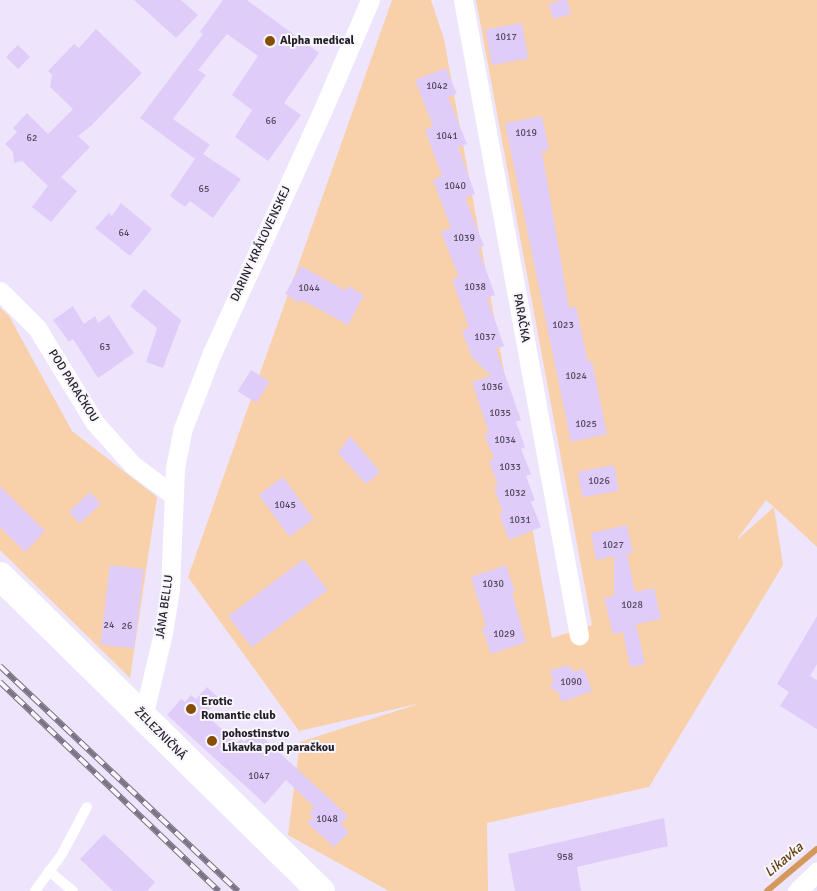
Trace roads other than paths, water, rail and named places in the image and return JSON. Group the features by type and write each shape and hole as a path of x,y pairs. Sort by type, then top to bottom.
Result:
{"street":[{"name":"DARINY KRÁĽOVENSKEJ","path":"173,495 175,468 182,430 212,353 321,114 370,0"},
{"name":"PARAČKA","path":"463,0 579,636"},
{"name":"POD PARAČKOU","path":"0,291 37,328 95,423 133,465 173,495"},
{"name":"JÁNA BELLU","path":"143,717 163,633 170,589 173,495"},
{"name":"ŽELEZNIČNÁ","path":"0,576 321,891"},
{"path":"797,891 817,872"}],"lane":[{"path":"35,891 62,854 87,807"},
{"path":"49,871 73,891"}],"waterway":[{"name":"Likavka","path":"767,891 817,849"}],"railway":[{"path":"0,666 238,891"},
{"path":"0,682 219,891"}],"place":[{"name":"Alpha medical","path":"270,41"},
{"name":"Erotic Romantic club","path":"191,709"},
{"name":"pohostinstvo Likavka pod paračkou","path":"212,741"}]}
